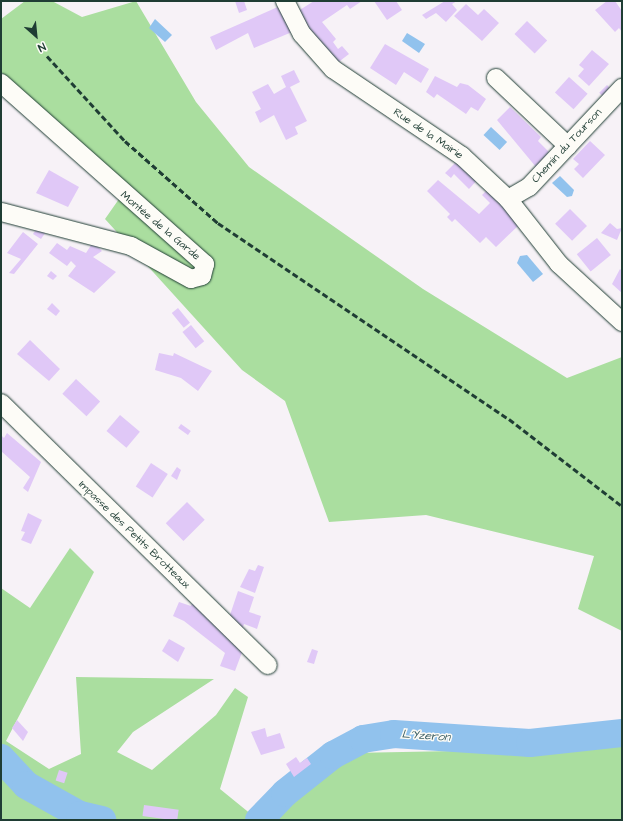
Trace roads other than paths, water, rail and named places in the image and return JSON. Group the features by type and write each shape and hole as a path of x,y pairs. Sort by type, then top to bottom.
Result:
{"street":[{"name":"Rue de la Mairie","path":"285,1 302,34 333,69 462,156 508,199 559,264 622,322"},
{"path":"496,78 568,146"},
{"name":"Montée de la Garde","path":"1,83 205,264 202,276 191,279 131,246 1,212"},
{"name":"Chemin du Tourson","path":"508,199 529,187 622,88"},
{"name":"Impasse des Petits Brotteaux","path":"1,403 268,665"}],"water":[{"path":"155,19 172,35 165,42 149,28"},
{"path":"407,33 425,44 419,53 402,41"},
{"path":"491,127 507,142 500,150 483,135"},
{"path":"560,176 574,190 572,196 567,197 552,183"},
{"path":"527,255 543,274 533,282 517,263 520,256"}],"waterway":[{"name":"L'Yzeron","path":"259,820 285,793 333,755 363,739 394,734 530,743 622,733"},
{"name":"L'Yzeron","path":"1,758 26,785 80,815 102,820"}],"railway":[{"path":"47,56 125,141 218,223 509,419 622,506"}]}
